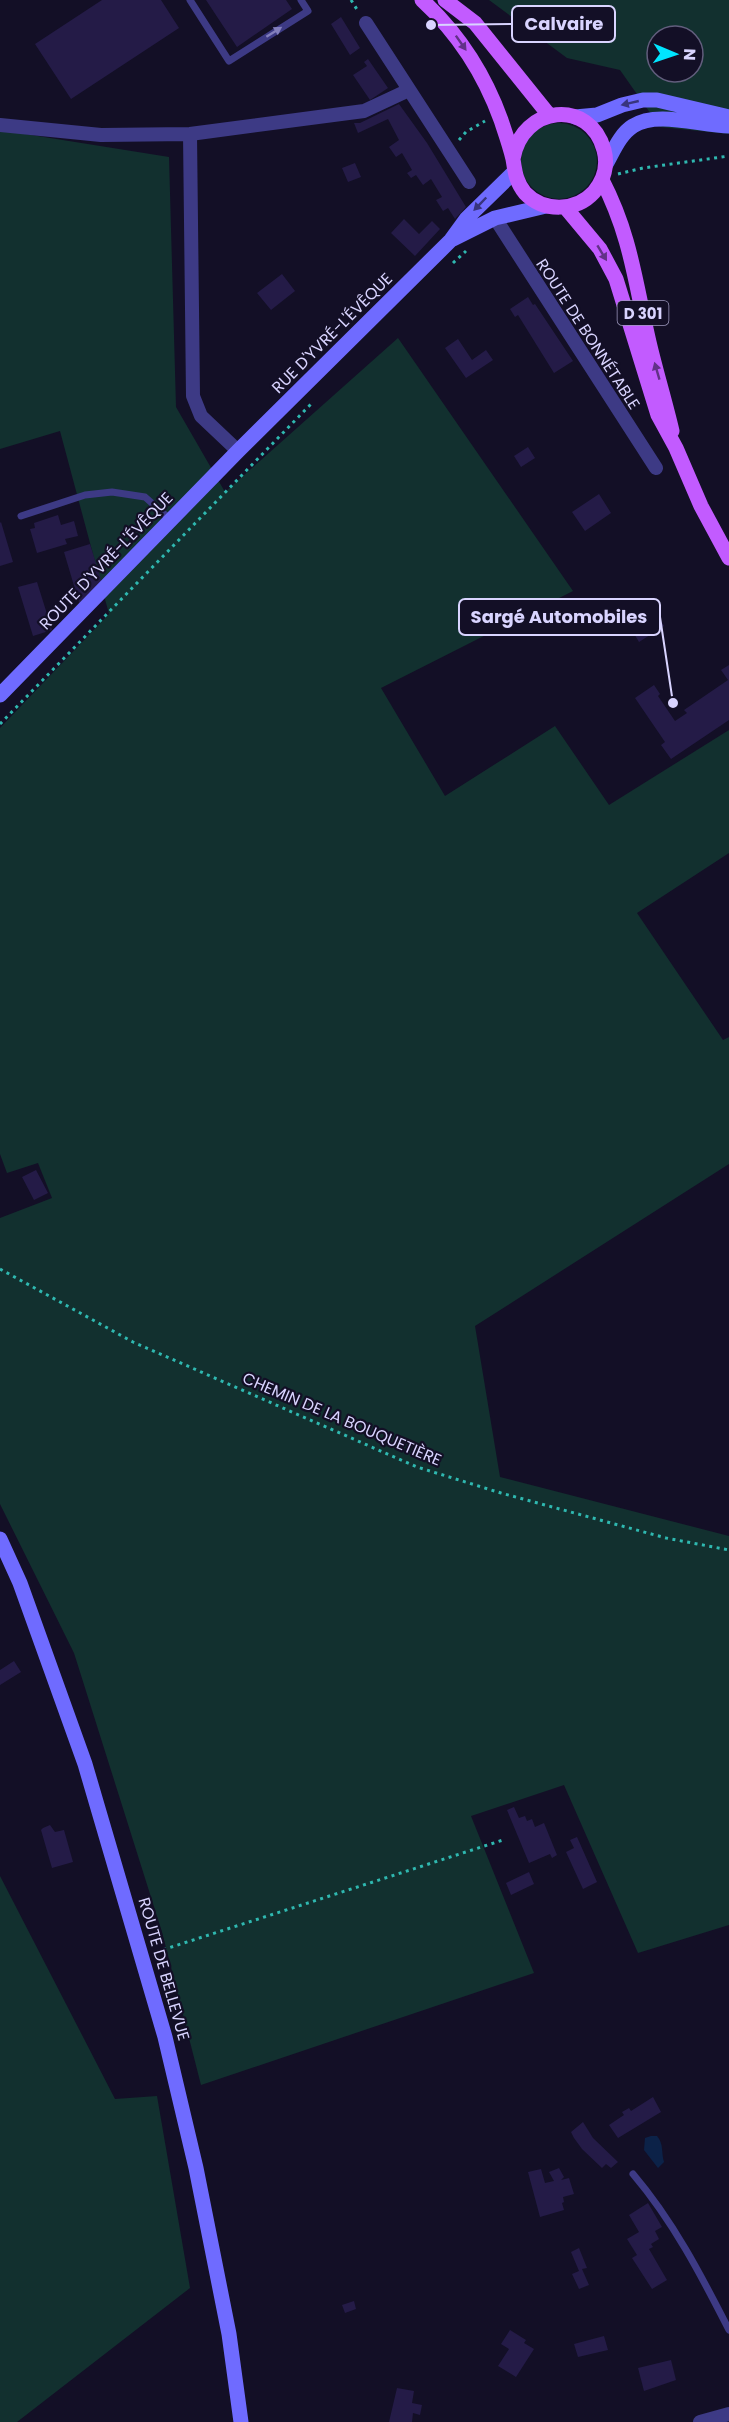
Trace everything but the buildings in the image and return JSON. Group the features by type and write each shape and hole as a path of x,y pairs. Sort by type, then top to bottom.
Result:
{"main road":[{"path":"422,0 458,38 475,63 489,90 518,183 526,193 546,206 565,207 580,203 593,193 602,180 606,164 601,140 585,122 562,114 549,115 528,127 515,147 513,165"},
{"path":"445,0 475,23 549,115"},
{"name":"D 301","path":"602,180 627,238 649,344 676,448"},
{"name":"D 301","path":"565,207 600,249 616,279 658,416 729,558"}],"street":[{"path":"366,23 469,182"},
{"path":"0,125 101,135 190,135 364,111 408,90"},
{"path":"575,117 597,115 622,105 650,100 729,117"},
{"path":"606,164 626,132 633,125 651,119 729,126"},
{"path":"190,135 193,396 201,416 238,451"},
{"path":"451,240 513,165"},
{"path":"451,240 495,218 546,206"},
{"name":"ROUTE DE BONNÉTABLE","path":"495,218 656,468"},
{"name":"RUE D'YVRÉ-L'ÉVÊQUE","path":"238,451 451,240"},
{"name":"ROUTE D'YVRÉ-L'ÉVÊQUE","path":"0,695 238,451"},
{"name":"ROUTE DE BELLEVUE","path":"0,1539 20,1583 85,1764 143,1956 196,2168 229,2334 241,2422"},
{"path":"700,2422 729,2414"}],"lane":[{"path":"190,0 229,61 308,11 301,0"},
{"path":"21,516 85,495 112,492 145,497 171,520"},
{"path":"633,2174 657,2202 697,2268 729,2330"}],"path":[{"path":"615,207 618,174 643,168 729,156"},
{"path":"447,268 471,247"},
{"path":"0,724 319,395"},
{"name":"CHEMIN DE LA BOUQUETIÈRE","path":"0,1269 133,1342 417,1467 501,1493 666,1538 729,1550"},
{"path":"143,1956 503,1840"}],"green space":[{"path":"489,0 729,0 729,134 660,127 620,70 567,58"},
{"path":"567,123 580,129 591,140 597,153 595,176 580,193 567,199 551,199 538,193 523,176 521,153 527,140 544,125"},
{"path":"0,130 169,157 176,407 225,492 398,338 573,591 381,688 445,796 555,726 609,805 729,730 729,853 637,913 723,1040 729,1037 729,1164 475,1326 500,1477 729,1536 729,1925 638,1953 564,1785 471,1816 534,1973 201,2085 162,1932 74,1653 0,1504 0,1218 52,1198 38,1163 7,1173 0,1154 0,728 109,614 60,431 0,449"},
{"path":"0,1876 115,2099 157,2096 190,2288 17,2422 0,2422"}],"water":[{"path":"657,2136 662,2145 664,2162 658,2168 644,2150 645,2138"}],"place":[{"name":"Calvaire","path":"431,25"},
{"name":"Sargé Automobiles","path":"673,703"}]}
